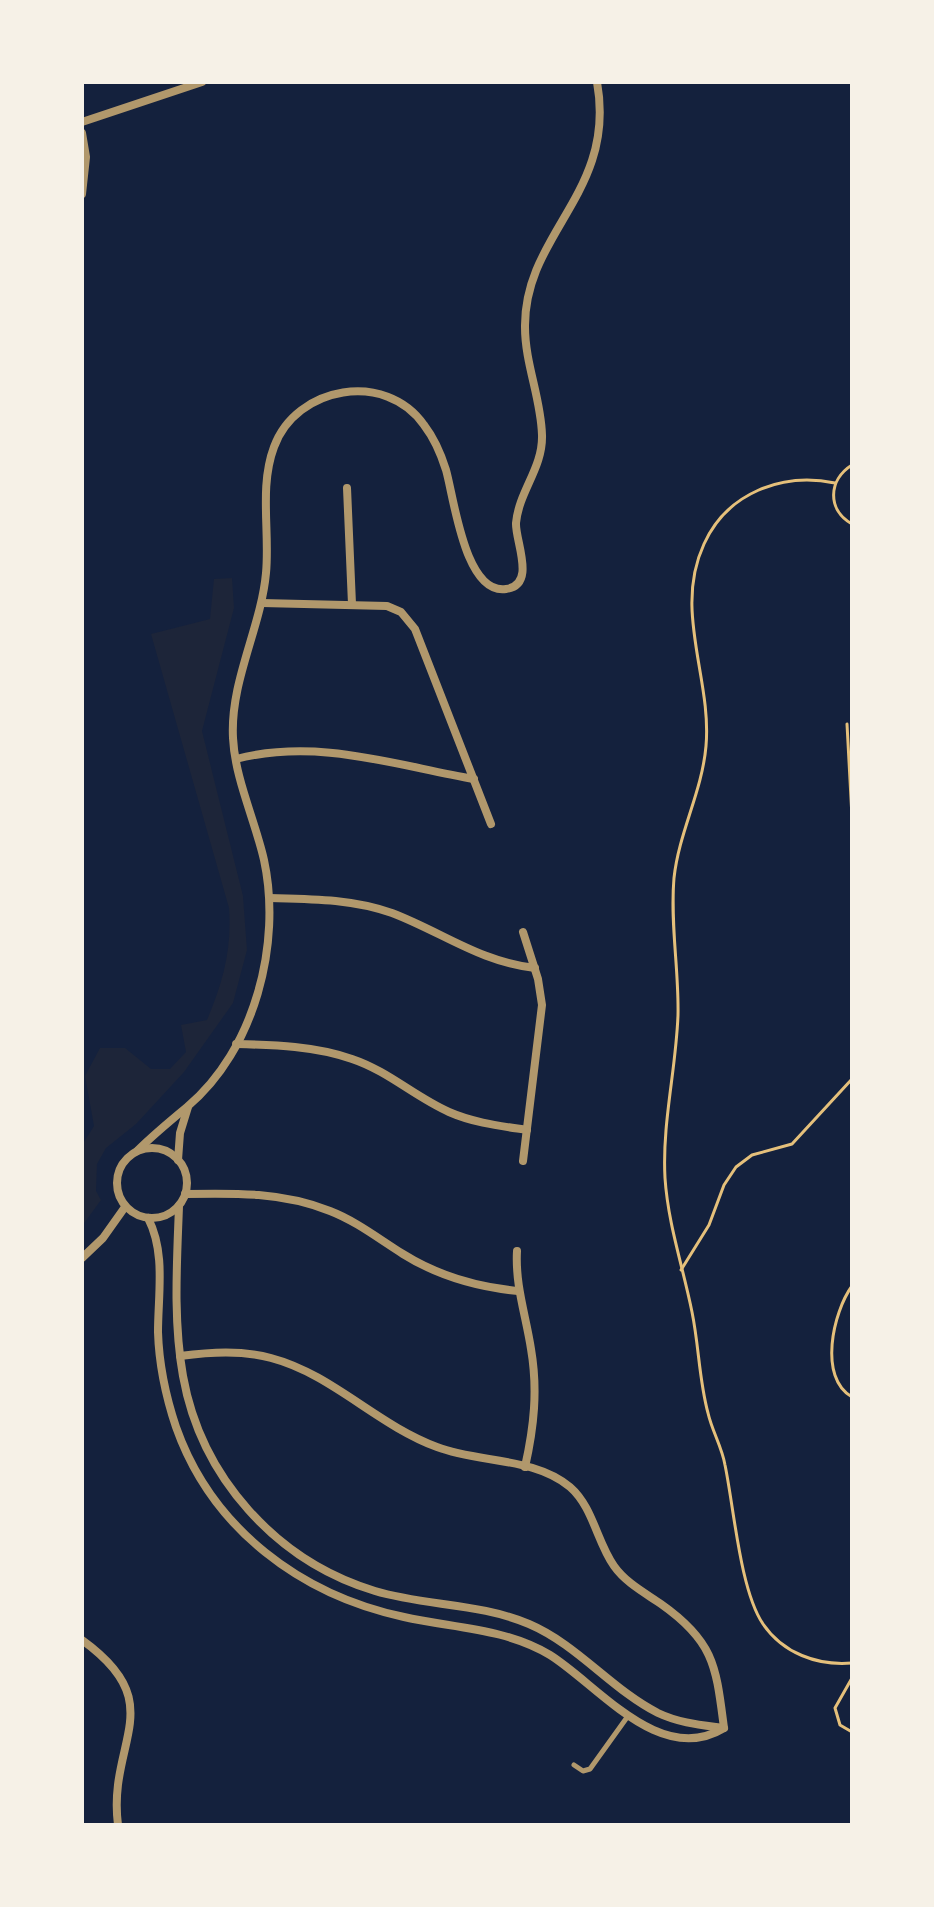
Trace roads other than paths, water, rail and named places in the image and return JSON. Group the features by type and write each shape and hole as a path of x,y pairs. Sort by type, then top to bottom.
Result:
{"street":[{"path":"82,122 202,82"},
{"path":"179,1206 168,1214 148,1218 125,1207 118,1193 117,1176 124,1161 188,1106 236,1044 265,962 270,898 259,837 236,759 235,706 262,603 267,563 268,475 278,437 294,416 315,401 360,391 394,398 425,426 443,461 474,570 487,583 508,589 522,574 516,534 518,513 535,475 542,442 525,327 528,296 538,267 594,162 600,118 597,82"},
{"path":"82,133 86,157 82,194"},
{"path":"347,488 352,604"},
{"path":"262,603 387,606 401,612 412,622 491,824"},
{"path":"236,759 281,751 332,751 474,779"},
{"path":"270,898 331,899 373,907 405,918 477,955 535,968"},
{"path":"523,932 535,968 541,1020 523,1161"},
{"path":"236,1044 281,1046 337,1054 383,1073 449,1112 478,1122 527,1130"},
{"path":"188,1106 180,1133 178,1160 185,1173 185,1194 179,1206 177,1292 180,1356 189,1399 202,1437 223,1477 251,1514 287,1547 341,1579 398,1597 490,1611 529,1624 566,1644 652,1709 675,1719 724,1728"},
{"path":"137,1151 156,1148 178,1160"},
{"path":"185,1194 250,1193 304,1202 348,1219 437,1272 475,1284 518,1291"},
{"path":"82,1258 103,1238 125,1207"},
{"path":"148,1218 159,1250 158,1336 169,1405 197,1473 238,1528 286,1569 352,1602 403,1617 486,1631 534,1647 629,1715 662,1732 684,1737 706,1735 724,1728"},
{"path":"517,1251 518,1291 529,1333 536,1393 525,1467"},
{"path":"180,1356 223,1352 283,1361 308,1372 416,1439 462,1455 525,1467 555,1478 576,1494 617,1570 682,1620 704,1642 716,1668 724,1728"},
{"path":"238,1528 251,1514"},
{"path":"82,1640 115,1668 130,1695 131,1717 119,1779 118,1825"}],"lane":[{"path":"574,1765 583,1771 590,1769 629,1715"}]}
